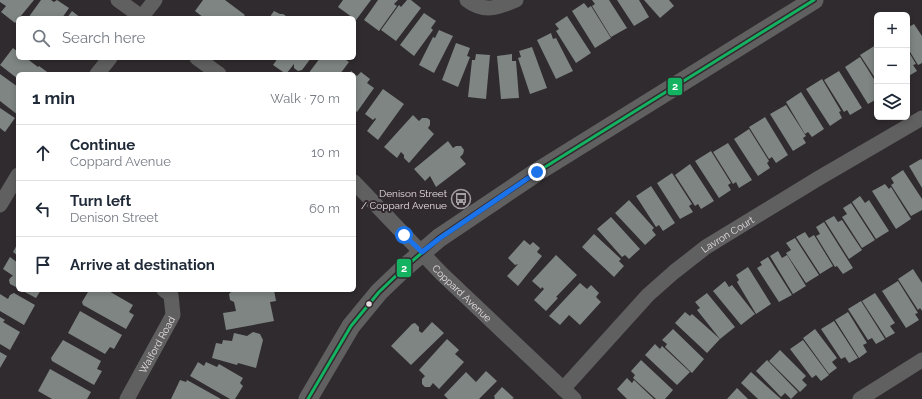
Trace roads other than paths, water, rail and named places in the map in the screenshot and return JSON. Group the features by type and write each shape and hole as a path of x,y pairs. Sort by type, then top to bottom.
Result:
{"street":[{"path":"118,0 139,16"},
{"path":"143,16 155,0"},
{"path":"467,0 473,5 483,9 496,8 516,0"},
{"path":"308,399 351,326 379,292 422,252 440,238 537,172 720,60 814,0"},
{"path":"99,72 108,60"},
{"path":"200,60 216,72"},
{"name":"Lavron Court","path":"563,389 648,295 706,247 819,178 922,118"},
{"path":"0,205 16,181"},
{"name":"Coppard Avenue","path":"356,184 442,274 574,399"},
{"name":"Walford Road","path":"127,399 173,315 171,295 167,292"},
{"path":"860,399 922,360"}],"place":[{"name":"Denison Street / Coppard Avenue","path":"461,199"}]}
